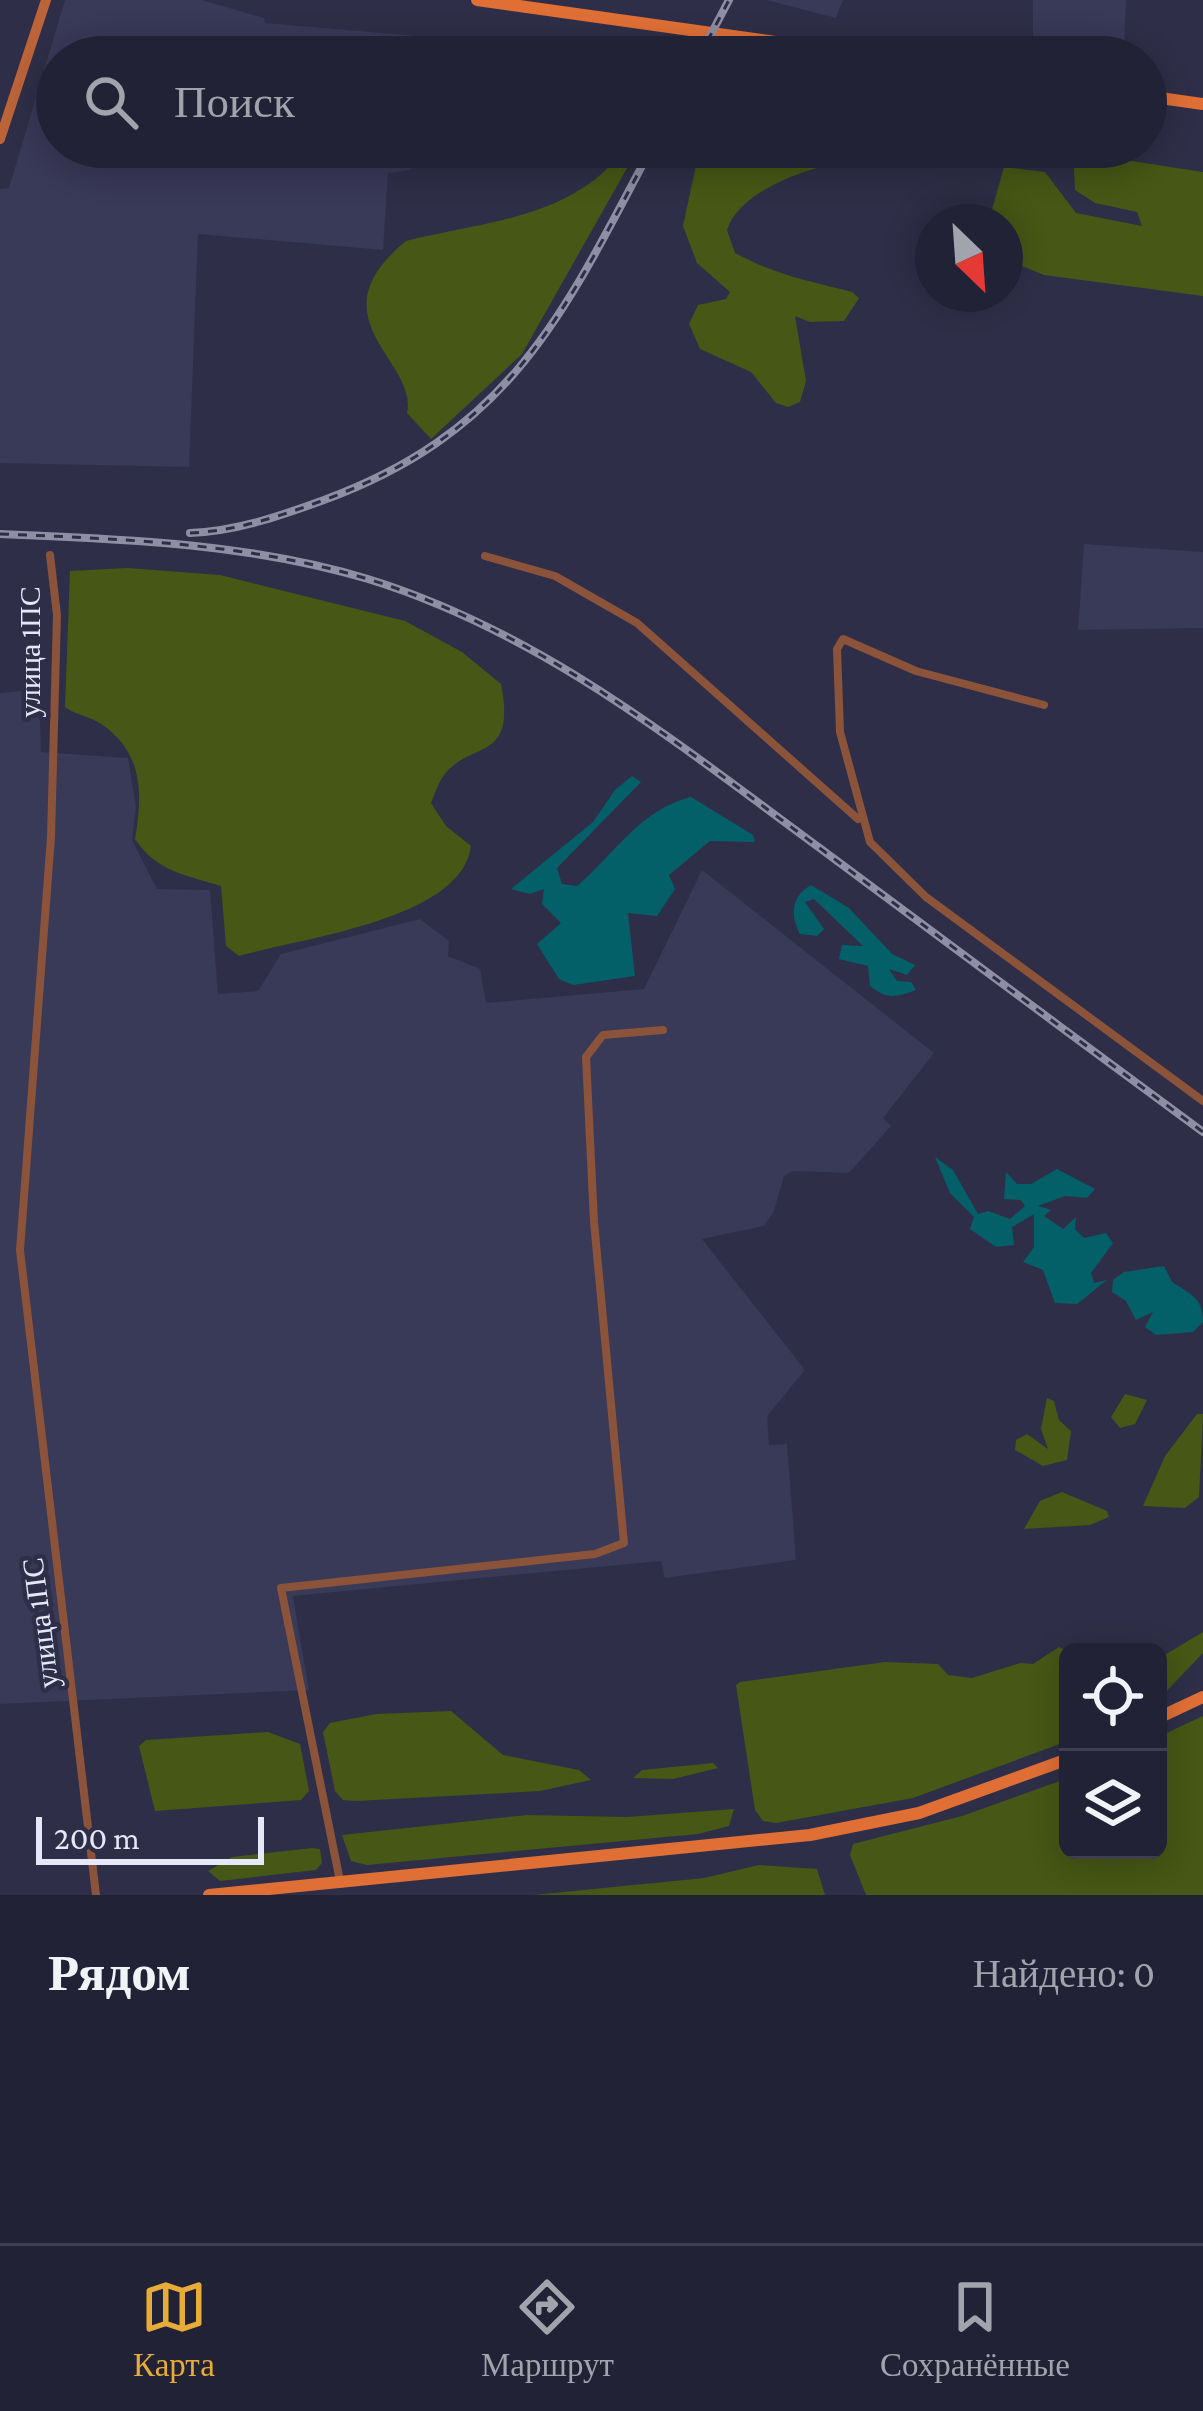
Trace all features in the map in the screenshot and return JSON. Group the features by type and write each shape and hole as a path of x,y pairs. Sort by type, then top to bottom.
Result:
{"main road":[{"path":"477,0 733,36"},
{"path":"1167,99 1203,104"},
{"path":"1167,1714 1203,1697"},
{"path":"209,1895 849,1829 955,1803 1059,1763"}],"street":[{"path":"0,140 46,0"},
{"name":"улица 1ПС","path":"50,555 57,615 51,837 20,1250 96,1895"},
{"path":"485,556 555,576 637,622 860,820"},
{"path":"1043,705 916,671 843,639 837,649 840,732 860,820 870,842 907,882 1203,1100"},
{"path":"340,1882 281,1588 595,1554 624,1543 594,1222 586,1057 594,1039 603,1035 663,1030"}],"shaded area":[{"path":"65,0 202,0 264,18 265,23 416,36 54,36"},
{"path":"766,0 843,0 836,18"},
{"path":"1033,0 1126,0 1124,36 1033,36"},
{"path":"36,97 36,168 411,168 388,173 383,250 198,234 189,467 0,463 0,189 9,188"},
{"path":"1167,166 1203,172 1203,296 1044,275 1023,266 1023,204 994,204 1004,168 1045,172 1076,213 1142,226 1137,212 1095,203 1075,190 1075,168"},
{"path":"627,168 522,354 431,439 407,413 407,394 368,316 368,293 379,269 406,241 526,213 581,189 605,171"},
{"path":"695,168 818,168 757,195 727,230 735,253 859,298 844,321 810,322 795,316 806,381 800,402 788,407 776,403 751,372 700,349 689,324 698,305 726,299 730,292 697,263 683,226"},
{"path":"1084,544 1203,552 1203,628 1078,630"},
{"path":"127,568 220,575 405,621 462,652 501,684 504,709 497,738 455,764 442,778 431,803 446,826 471,846 461,871 440,892 374,922 239,956 226,946 221,886 173,871 144,850 135,839 139,790 125,747 101,724 65,707 70,571"},
{"path":"39,689 41,752 128,758 136,806 132,840 157,889 210,890 218,994 258,991 281,954 420,919 449,941 448,956 480,969 486,1003 644,989 702,870 934,1053 883,1118 891,1126 849,1173 793,1171 784,1176 774,1211 764,1226 702,1239 805,1370 767,1416 769,1445 787,1444 796,1560 665,1578 661,1561 293,1596 309,1690 0,1704 0,693"},
{"path":"632,776 641,782 557,868 562,884 577,886 642,822 691,797 753,835 755,842 710,841 669,875 675,889 657,916 628,913 635,976 573,985 559,979 537,944 561,923 542,904 544,889 530,894 511,889 593,822 615,790"},
{"path":"811,885 849,908 892,954 915,965 907,975 889,969 897,981 911,982 916,990 898,996 882,994 870,986 868,966 839,959 842,945 863,946 814,899 805,902 824,929 817,936 800,934 794,907"},
{"path":"935,1157 953,1170 978,1214 988,1211 1010,1219 1025,1206 1021,1200 1004,1199 1006,1172 1017,1184 1031,1184 1057,1169 1095,1189 1087,1198 1065,1196 1038,1206 1051,1210 1044,1216 1063,1229 1076,1217 1075,1229 1084,1238 1106,1233 1113,1243 1091,1273 1094,1283 1107,1280 1077,1304 1055,1303 1043,1270 1023,1262 1034,1247 1034,1214 1012,1227 1014,1245 996,1247 970,1229 974,1217 950,1193"},
{"path":"1164,1266 1172,1282 1194,1296 1200,1306 1203,1322 1193,1332 1156,1335 1145,1327 1153,1312 1136,1320 1126,1301 1112,1292 1113,1280 1124,1272"},
{"path":"1125,1394 1147,1400 1135,1424 1120,1428 1111,1417"},
{"path":"1047,1398 1054,1401 1059,1420 1071,1431 1067,1460 1043,1466 1015,1450 1016,1440 1027,1434 1048,1449 1041,1429"},
{"path":"1197,1414 1203,1414 1199,1497 1185,1508 1143,1506 1165,1456"},
{"path":"1062,1492 1107,1511 1109,1517 1090,1525 1024,1529 1040,1501"},
{"path":"1203,1632 1203,1653 1167,1691 1167,1654"},
{"path":"1059,1647 1059,1744 913,1798 776,1823 763,1821 755,1810 736,1685 740,1682 885,1662 938,1664 948,1675 972,1678 1020,1663 1033,1664"},
{"path":"451,1711 503,1755 579,1770 591,1780 540,1791 356,1801 343,1800 335,1791 323,1732 330,1723 376,1714"},
{"path":"1203,1716 1203,1895 866,1895 850,1855 853,1844 962,1816 1059,1781 1059,1859 1167,1859 1167,1733"},
{"path":"268,1732 300,1744 309,1791 301,1800 155,1811 139,1746 146,1740"},
{"path":"713,1763 718,1768 673,1779 633,1778 642,1770"},
{"path":"734,1809 729,1826 698,1834 367,1865 351,1861 342,1835 527,1815 627,1817"},
{"path":"320,1849 322,1863 316,1870 220,1881 208,1871 232,1857"},
{"path":"759,1865 817,1869 825,1895 533,1895 704,1878"}],"railway":[{"path":"710,36 729,0"},
{"path":"190,533 275,517 324,500 388,472 442,439 487,402 526,360 590,262 641,168"},
{"path":"0,534 139,541 277,557 368,579 491,628 657,729 1203,1132"}]}
